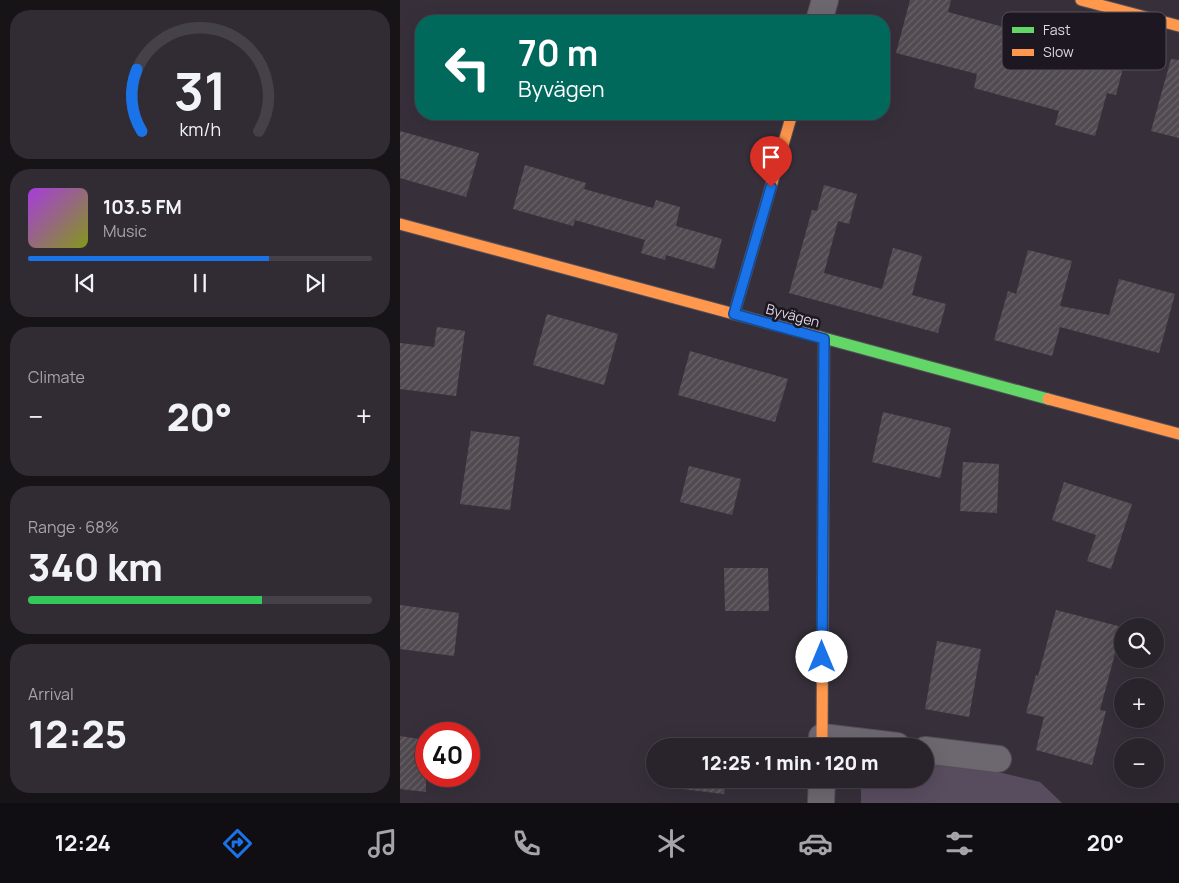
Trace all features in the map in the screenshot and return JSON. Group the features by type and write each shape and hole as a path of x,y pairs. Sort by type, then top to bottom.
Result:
{"street":[{"path":"821,15 825,0"},
{"path":"1081,0 1126,12"},
{"path":"1166,23 1179,26"},
{"path":"734,314 790,120"},
{"name":"Byvägen","path":"400,224 1179,434"},
{"path":"822,738 824,339"},
{"path":"934,751 998,759"},
{"path":"822,788 822,803"}],"shaded area":[{"path":"934,761 973,766 1040,782 1062,803 861,803 861,788 934,788"}],"building":[{"path":"910,0 951,0 948,12 1002,27 1002,70 1122,70 1116,95 1107,93 1095,136 1055,125 1059,111 974,88 977,74 896,53"},
{"path":"1171,59 1179,60 1179,138 1151,131"},
{"path":"400,131 479,153 466,197 400,178"},
{"path":"525,165 586,183 584,189 653,208 656,200 680,207 676,226 722,239 714,269 666,255 665,260 641,253 645,240 575,220 573,226 513,209"},
{"path":"824,185 857,194 849,224 838,221 824,273 882,289 893,248 922,256 912,295 946,304 938,333 789,293 812,210 817,211"},
{"path":"1028,250 1072,261 1060,306 1109,315 1119,279 1175,294 1159,353 1060,327 1052,356 994,340 1008,291 1016,294"},
{"path":"547,314 618,334 604,385 533,365"},
{"path":"437,327 465,331 456,396 400,389 400,343 434,347"},
{"path":"690,351 788,379 775,422 678,395"},
{"path":"883,412 951,428 940,478 872,462"},
{"path":"471,431 520,437 510,510 460,504"},
{"path":"963,462 999,464 997,513 960,511"},
{"path":"689,466 741,479 732,515 680,502"},
{"path":"1064,482 1132,504 1111,569 1087,561 1096,535 1052,520"},
{"path":"724,568 768,568 769,611 725,611"},
{"path":"400,605 459,613 454,656 400,649"},
{"path":"1056,610 1114,625 1114,657 1100,710 1106,711 1092,765 1036,750 1044,717 1026,713 1036,675 1038,676"},
{"path":"937,641 981,649 969,717 925,709"},
{"path":"400,736 415,738 415,787 426,787 426,792 400,789"},
{"path":"674,788 725,788 724,794"}],"traffic: fast":[{"path":"820,337 1048,399"}],"traffic: slow":[{"path":"1081,0 1126,12"},
{"path":"1166,23 1179,26"},
{"path":"734,314 790,120"},
{"path":"400,224 820,337"},
{"path":"822,738 824,339"},
{"path":"1048,399 1179,434"}],"route":[{"path":"771,187 734,314 824,339 822,657"}]}
